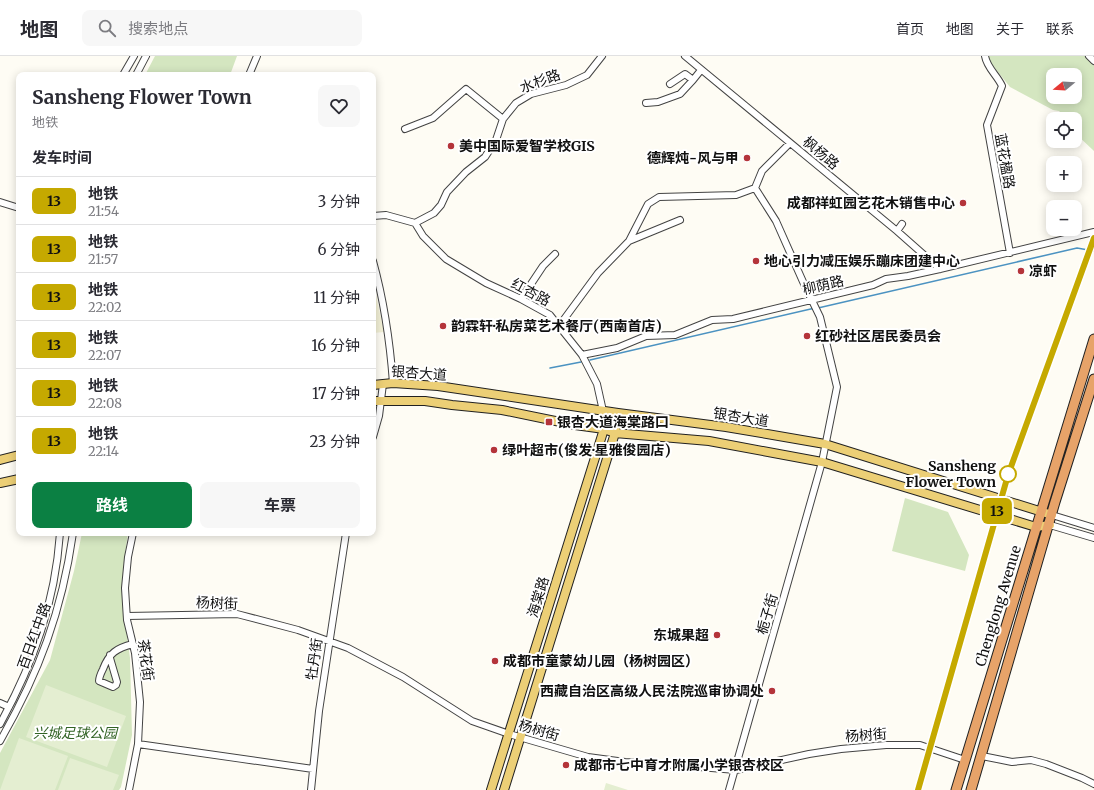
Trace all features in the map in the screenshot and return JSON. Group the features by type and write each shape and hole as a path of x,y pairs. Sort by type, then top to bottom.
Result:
{"highway":[{"name":"Chenglong Avenue","path":"956,790 1040,511 1094,339"},
{"name":"Chenglong Avenue","path":"971,790 1052,515 1094,379"}],"main road":[{"name":"银杏大道","path":"376,385 393,383 446,387 618,413 726,427 825,444 1052,515"},
{"name":"银杏大道","path":"377,401 425,401 502,410 575,425 604,429 615,433 709,440 822,462 1036,527 1050,525"},
{"name":"海棠路","path":"491,790 604,429 604,411"},
{"name":"海棠路","path":"504,790 615,433 618,413"},
{"path":"0,460 16,457"},
{"path":"0,483 16,480"}],"street":[{"path":"125,72 134,56"},
{"path":"138,72 146,56"},
{"path":"250,72 257,56"},
{"name":"水杉路","path":"415,223 434,213 441,206 447,192 466,172 485,157 496,140 503,119 516,103 531,94 566,84 587,75 602,56"},
{"name":"枫杨路","path":"685,56 897,231 940,269"},
{"name":"蓝花楹路","path":"985,56 987,64 1002,86 987,124 1010,253"},
{"path":"1089,56 1094,61"},
{"path":"646,103 658,102 680,94 701,70"},
{"path":"670,84 685,74 693,80"},
{"path":"405,129 433,118 466,89 503,119"},
{"path":"559,326 598,273 629,241 648,204 659,197 736,195 755,188 762,171 790,143"},
{"name":"栀子街","path":"729,790 736,770 822,462 837,387 818,312 776,221 755,188"},
{"path":"0,202 16,207"},
{"path":"376,216 386,215 415,223"},
{"path":"629,241 680,220"},
{"name":"红杏路","path":"415,223 423,236 446,259 486,282 550,315 582,355 597,384 604,411"},
{"path":"897,231 902,224"},
{"name":"柳荫路","path":"582,355 617,348 646,336 676,335 712,320 733,319 813,302 873,285 886,279 940,269 1094,232"},
{"path":"521,299 554,254"},
{"path":"376,271 388,332 393,383"},
{"path":"377,401 383,384"},
{"name":"银杏大道","path":"1052,515 1094,528"},
{"name":"银杏大道","path":"1050,525 1094,538"},
{"name":"百日红中路","path":"0,724 28,669 49,608 58,562 60,536"},
{"name":"百日红中路","path":"0,741 40,662 52,629 68,566 73,536"},
{"name":"茶花街","path":"129,790 138,744 140,702 135,653 127,616 125,588 128,557 132,536"},
{"name":"牡丹街","path":"311,790 319,711 346,536"},
{"name":"杨树街","path":"127,616 222,613 237,614 298,630 348,648 403,677 472,721 520,738 588,757 625,762 736,770 809,754 841,749 886,745 920,745 965,760"},
{"path":"110,654 117,682 113,687 99,681 103,667 110,654 122,647 133,644"},
{"path":"103,667 108,664 112,666"},
{"path":"0,703 9,707"},
{"path":"138,744 313,769"},
{"path":"982,756 1012,762 1031,760 1046,764 1094,784"}],"shaded area":[{"path":"376,295 384,332 376,333"}],"green space":[{"path":"155,56 237,56 231,72 147,72"},
{"path":"988,56 1086,56 1094,65 1094,151 1082,140 1082,112 1060,112 1053,110 1010,87 989,61"},
{"path":"905,498 948,512 969,555 965,571 892,551"},
{"name":"兴城足球公园","path":"81,536 128,536 123,569 123,608 130,658 132,735 121,787 119,790 0,790 0,753 50,660 74,571"},
{"path":"46,685 126,716 107,767 26,737"},
{"path":"19,738 68,756 55,790 0,790"},
{"path":"70,758 119,775 113,790 58,790"},
{"path":"606,783 628,790 604,790"}],"waterway":[{"path":"818,308 1077,248 1094,251"},
{"path":"590,360 815,308"},
{"path":"550,368 581,362"}],"metro line":[{"name":"13","path":"918,790 1008,475 1094,238"}],"place":[{"name":"美中国际爱智学校GIS","path":"451,146"},
{"name":"德辉炖-风与甲","path":"747,158"},
{"name":"成都祥虹园艺花木销售中心","path":"963,203"},
{"name":"地心引力减压娱乐蹦床团建中心","path":"756,261"},
{"name":"凉虾","path":"1021,271"},
{"name":"韵霖轩·私房菜艺术餐厅(西南首店)","path":"443,326"},
{"name":"红砂社区居民委员会","path":"807,336"},
{"name":"银杏大道海棠路口","path":"549,422"},
{"name":"绿叶超市(俊发·星雅俊园店)","path":"494,450"},
{"name":"Sansheng Flower Town","path":"1008,474"},
{"name":"东城果超","path":"717,635"},
{"name":"成都市童蒙幼儿园（杨树园区）","path":"495,661"},
{"name":"西藏自治区高级人民法院巡审协调处","path":"772,691"},
{"name":"成都市七中育才附属小学银杏校区","path":"566,765"}]}
